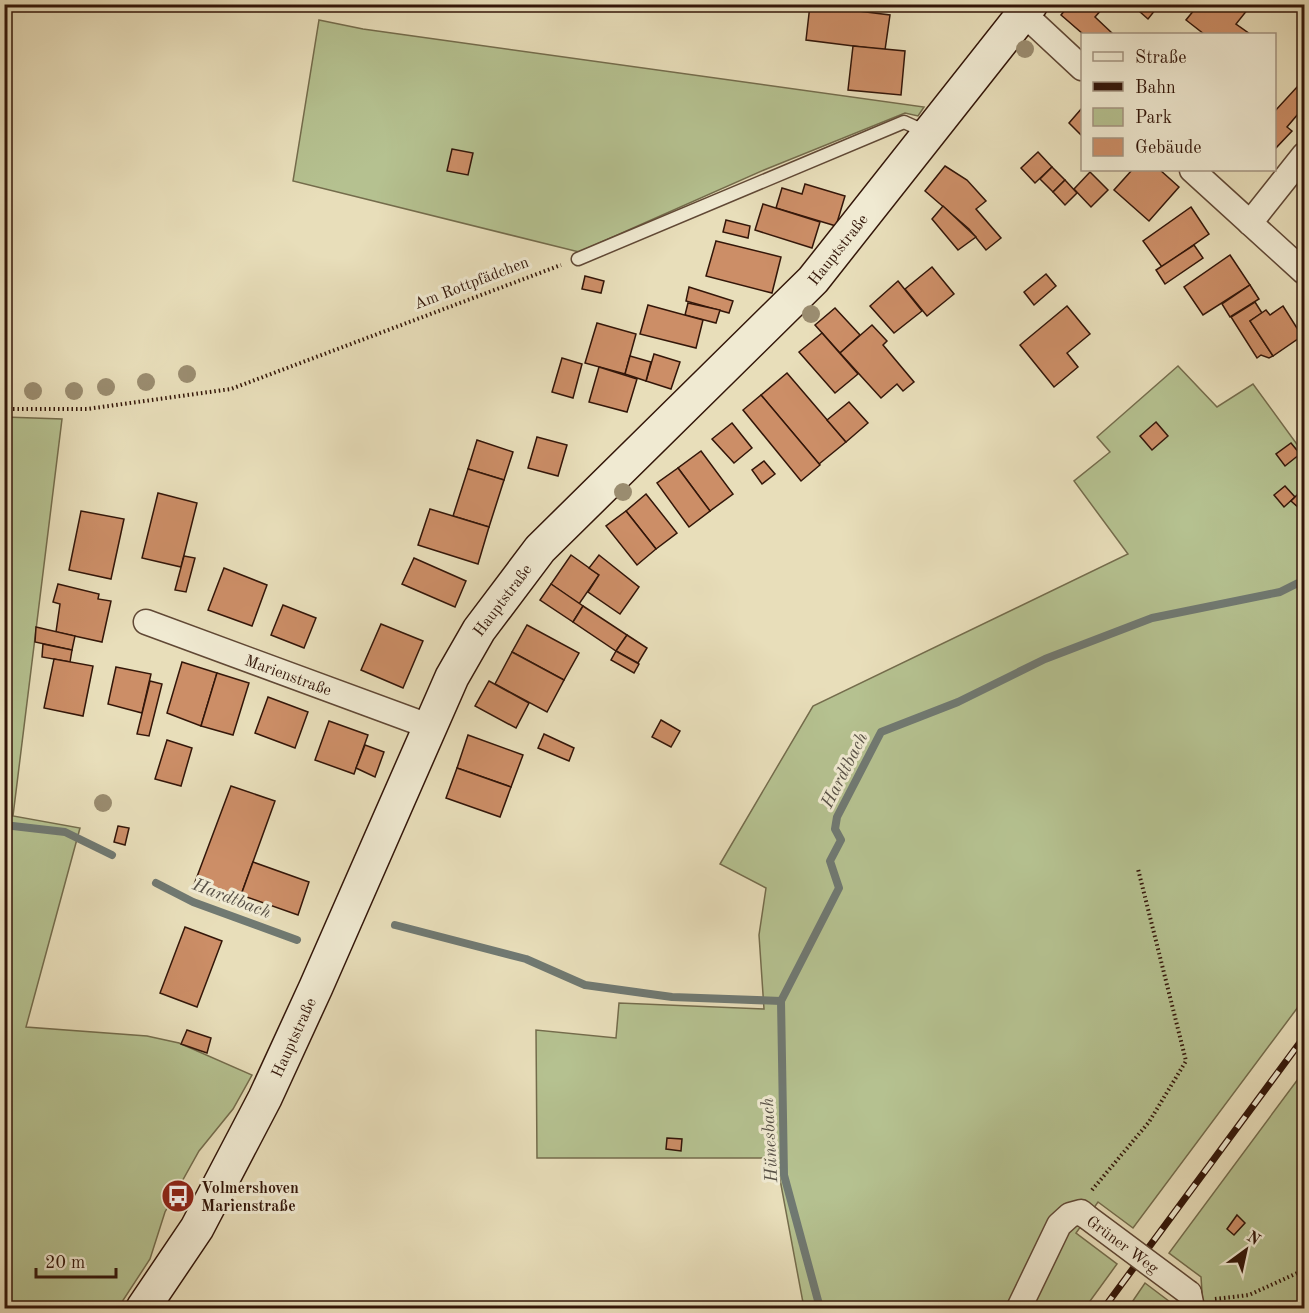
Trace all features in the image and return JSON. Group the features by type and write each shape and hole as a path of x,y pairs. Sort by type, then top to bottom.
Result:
{"main road":[{"name":"Hauptstraße","path":"142,1308 197,1228 264,1098 316,987 452,677 479,630 540,549 813,280 1028,9"}],"street":[{"path":"1028,9 1081,66"},
{"path":"1250,223 1305,155"},
{"path":"1193,171 1305,272"},
{"name":"Marienstraße","path":"146,622 431,726"},
{"name":"Grüner Weg","path":"1019,1308 1059,1225 1070,1215 1084,1214 1191,1301"}],"lane":[{"path":"578,259 904,122 930,134"}],"path":[{"name":"Am Rottpfädchen","path":"4,409 87,409 231,389 578,259"},
{"path":"1084,1214 1089,1194 1149,1122 1186,1061 1138,869"},
{"path":"1191,1301 1249,1295 1305,1270"}],"green space":[{"path":"319,20 363,29 924,107 918,116 905,113 764,170 579,252 293,181"},
{"path":"1178,366 1217,407 1253,384 1304,454 1304,999 1133,1228 1098,1202 1076,1233 1117,1264 1085,1308 804,1308 776,1158 537,1158 536,1030 616,1038 619,1003 764,1009 759,935 766,888 720,864 813,706 1128,554 1074,481 1110,452 1097,437"},
{"path":"5,417 62,419 13,816 80,828 26,1027 147,1036 179,1043 252,1075 233,1109 199,1151 165,1212 150,1259 118,1308 5,1308"},
{"path":"1304,1071 1304,1308 1203,1308 1201,1277 1169,1253"},
{"path":"1145,1283 1178,1308 1128,1308"}],"building":[{"path":"1070,4 1099,4 1103,8 1095,17 1112,33 1082,33 1061,15"},
{"path":"1131,4 1160,4 1148,19"},
{"path":"1199,4 1252,4 1236,24 1249,33 1203,33 1186,20"},
{"path":"810,5 890,15 885,50 806,40"},
{"path":"853,46 905,51 901,95 848,90"},
{"path":"1297,87 1304,94 1304,107 1287,127 1292,131 1276,148 1276,110"},
{"path":"1081,109 1081,135 1069,123"},
{"path":"452,149 473,153 468,175 447,171"},
{"path":"1038,152 1052,167 1035,183 1021,168"},
{"path":"945,166 967,180 986,201 976,209 1001,238 986,250 969,229 925,191"},
{"path":"1052,167 1065,180 1053,192 1040,179"},
{"path":"1131,171 1161,171 1179,187 1149,221 1114,190"},
{"path":"1090,172 1108,190 1091,207 1074,189"},
{"path":"1065,180 1077,193 1065,205 1053,192"},
{"path":"805,184 845,196 836,226 776,208 782,188 802,194"},
{"path":"763,204 820,222 812,248 755,230"},
{"path":"943,206 976,237 958,250 932,219"},
{"path":"1191,207 1209,234 1162,267 1143,241"},
{"path":"726,220 750,226 748,238 723,232"},
{"path":"716,241 781,257 772,293 706,276"},
{"path":"1194,245 1203,258 1165,284 1156,270"},
{"path":"1230,255 1250,285 1203,315 1184,287"},
{"path":"932,267 954,294 927,316 905,289"},
{"path":"1046,274 1056,286 1034,305 1024,292"},
{"path":"585,276 604,281 601,293 582,289"},
{"path":"898,281 922,311 894,333 870,306"},
{"path":"1250,285 1259,299 1230,317 1222,304"},
{"path":"689,287 733,301 729,313 686,301"},
{"path":"1255,302 1262,313 1250,321 1273,356 1269,358 1261,355 1257,358 1231,317"},
{"path":"688,303 720,310 716,323 685,315"},
{"path":"648,305 703,320 696,348 640,334"},
{"path":"1067,306 1090,334 1067,353 1078,367 1054,387 1020,345"},
{"path":"1283,306 1302,336 1273,356 1250,321 1266,310 1270,315"},
{"path":"835,308 860,335 840,353 815,325"},
{"path":"597,323 636,334 625,374 585,363"},
{"path":"872,325 887,341 883,345 914,382 903,391 897,384 881,398 840,353"},
{"path":"822,333 858,374 835,393 799,352"},
{"path":"654,354 680,362 671,389 646,381"},
{"path":"630,356 651,362 646,381 625,374"},
{"path":"562,358 582,364 573,398 552,392"},
{"path":"599,367 637,379 627,412 589,402"},
{"path":"787,373 846,442 819,464 761,395"},
{"path":"761,395 820,465 801,481 743,410"},
{"path":"849,402 868,423 846,442 827,420"},
{"path":"1156,422 1168,436 1152,450 1140,436"},
{"path":"732,423 752,448 734,463 712,439"},
{"path":"537,437 567,445 558,476 528,468"},
{"path":"477,440 513,452 504,480 468,469"},
{"path":"1291,443 1300,454 1285,466 1276,454"},
{"path":"701,451 733,494 710,511 678,468"},
{"path":"764,461 775,474 762,484 752,470"},
{"path":"678,468 710,511 689,527 657,483"},
{"path":"468,469 504,480 489,527 453,516"},
{"path":"1285,486 1295,497 1284,507 1274,495"},
{"path":"158,493 197,503 181,567 142,558"},
{"path":"646,494 677,533 656,549 626,511"},
{"path":"1297,495 1304,502 1300,509 1291,501"},
{"path":"430,509 489,527 478,564 418,545"},
{"path":"81,511 124,519 111,579 69,570"},
{"path":"626,511 656,549 637,565 606,526"},
{"path":"571,555 599,575 579,604 551,584"},
{"path":"599,555 639,587 620,614 588,592 599,575 589,568"},
{"path":"184,556 195,558 186,592 175,590"},
{"path":"414,558 466,581 455,607 402,584"},
{"path":"224,568 267,585 252,626 208,610"},
{"path":"58,584 99,594 98,599 111,601 102,642 56,632 60,604 53,602"},
{"path":"551,584 583,606 573,622 540,600"},
{"path":"283,605 316,618 304,648 271,635"},
{"path":"583,606 627,635 616,651 573,622"},
{"path":"381,624 423,641 403,688 361,670"},
{"path":"527,625 579,653 564,680 512,652"},
{"path":"36,627 75,636 72,650 35,642"},
{"path":"627,635 647,648 638,663 616,651"},
{"path":"43,644 72,650 70,662 42,657"},
{"path":"616,651 639,664 634,673 611,660"},
{"path":"512,652 564,680 547,712 495,684"},
{"path":"54,659 93,666 83,716 44,708"},
{"path":"182,662 217,673 201,726 167,713"},
{"path":"116,667 151,674 142,713 108,704"},
{"path":"217,673 249,683 233,735 201,726"},
{"path":"150,681 162,684 149,736 137,734"},
{"path":"489,681 529,703 516,728 475,706"},
{"path":"268,697 308,712 295,748 255,733"},
{"path":"661,720 680,731 671,747 652,737"},
{"path":"329,721 368,735 354,774 315,760"},
{"path":"544,734 574,748 569,761 538,748"},
{"path":"468,735 523,755 511,787 457,768"},
{"path":"167,740 192,748 181,786 155,779"},
{"path":"365,745 384,752 375,777 356,768"},
{"path":"457,768 511,787 500,817 446,798"},
{"path":"231,786 275,801 237,906 192,890"},
{"path":"118,826 129,828 125,845 114,842"},
{"path":"253,862 309,882 298,915 241,895"},
{"path":"185,927 222,941 197,1007 160,993"},
{"path":"187,1030 211,1038 207,1053 181,1044"},
{"path":"667,1138 682,1139 681,1151 666,1149"},
{"path":"1237,1215 1245,1223 1234,1235 1227,1229"}],"waterway":[{"name":"Hardtbach","path":"395,925 526,959 585,985 672,997 781,1001 839,888 830,861 841,840 835,829 837,817 881,732 958,702 1045,659 1152,618 1280,592 1304,580"},
{"name":"Hardtbach","path":"4,825 65,832 112,855"},
{"name":"Hardtbach","path":"156,883 193,902 297,940"},
{"name":"Hünesbach","path":"781,1001 784,1175 820,1308"}],"railway":[{"path":"1104,1308 1304,1037"}],"place":[{"name":"Volmershoven Marienstraße","path":"178,1196"}]}
